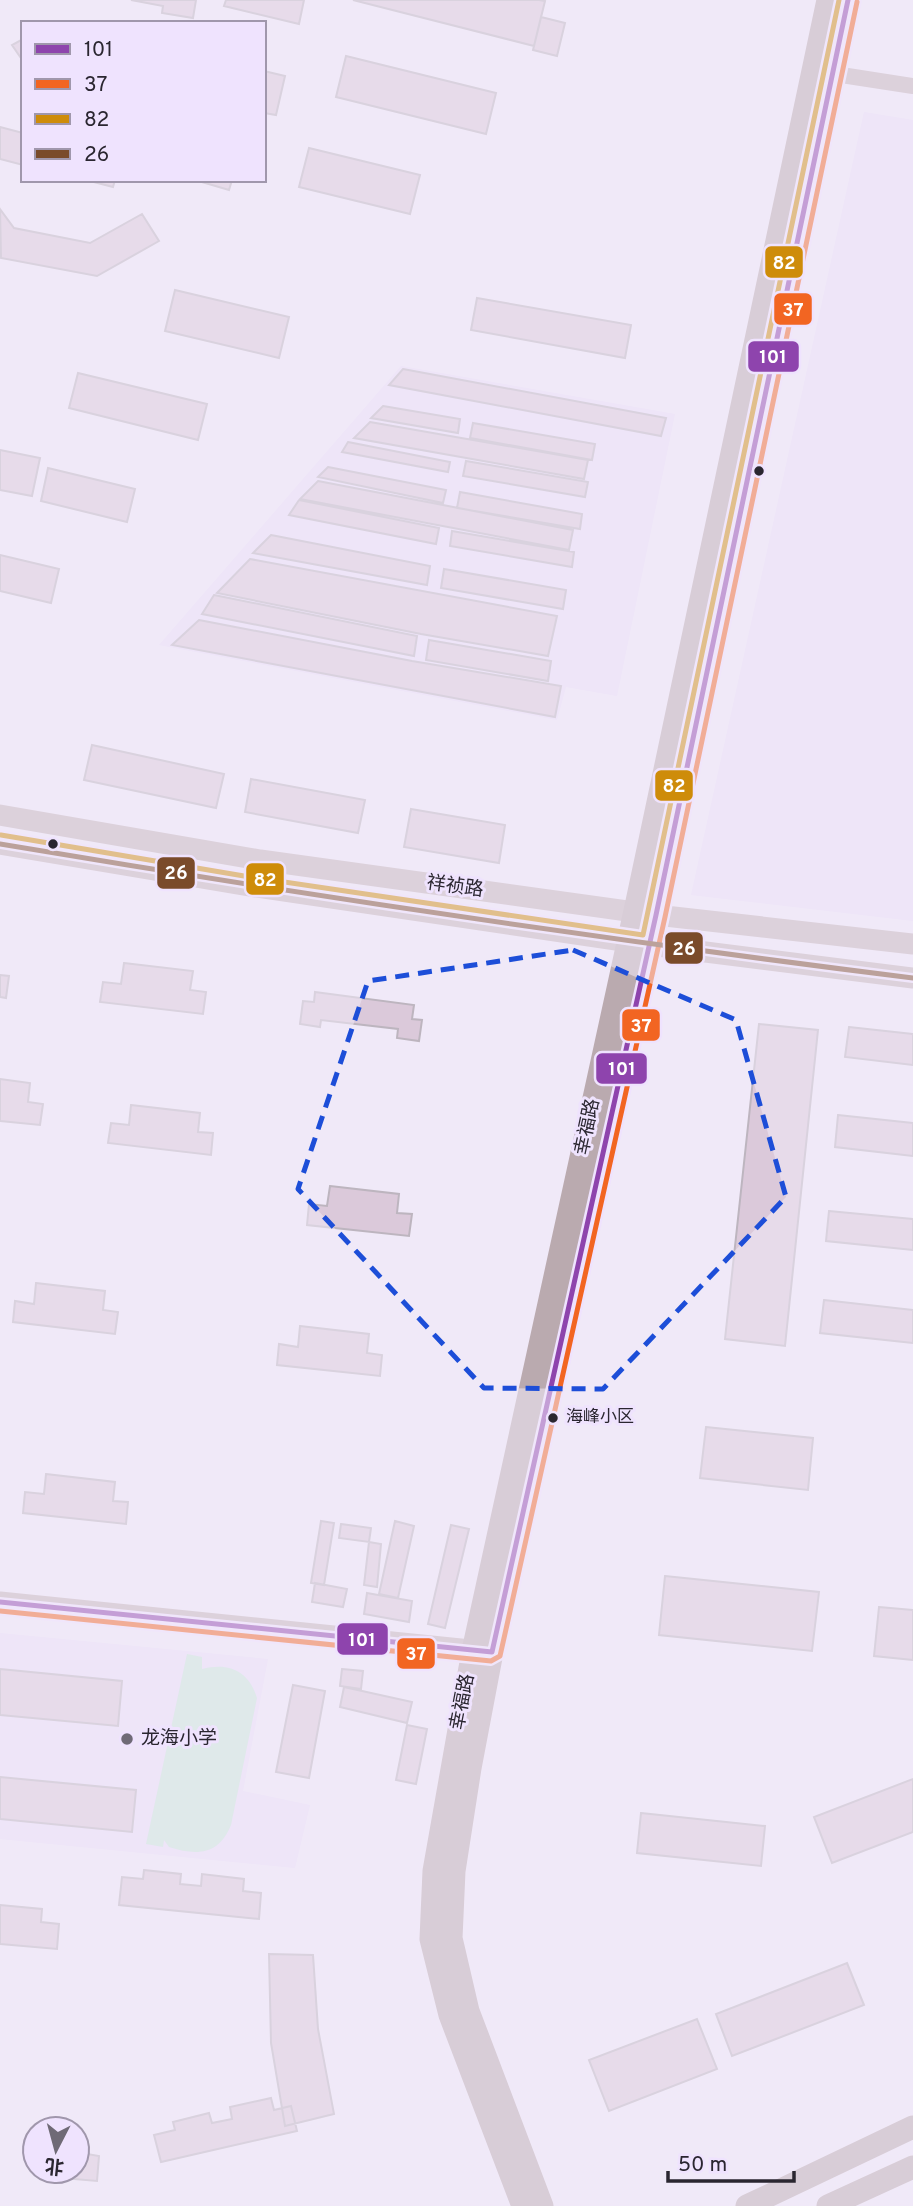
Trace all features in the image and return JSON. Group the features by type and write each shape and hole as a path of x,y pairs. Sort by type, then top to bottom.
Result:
{"main road":[{"name":"幸福路","path":"523,2206 450,2015 431,1939 434,1871 639,944 822,72 828,0"},
{"name":"幸福路","path":"822,72 848,0"},
{"name":"幸福路","path":"482,1651 454,1871 451,1938 468,2011 542,2206"},
{"path":"747,2206 913,2127"},
{"path":"828,2206 913,2167"}],"street":[{"path":"822,72 913,86"},
{"name":"祥祯路","path":"0,815 260,860 645,913 913,944"},
{"name":"祥祯路","path":"0,844 249,886 639,944 913,978"},
{"path":"0,1602 482,1651"}],"highlighted area":[{"path":"573,950 736,1020 786,1197 603,1389 484,1388 298,1189 368,981"}],"shaded area":[{"path":"864,112 913,120 913,921 691,895"},
{"path":"401,366 675,414 617,696 566,687 557,720 159,645"},
{"name":"龙海小学","path":"0,1633 268,1659 243,1791 310,1805 295,1868 0,1839"}],"green space":[{"path":"187,1654 202,1657 202,1669 221,1667 237,1671 249,1681 257,1698 231,1825 226,1835 213,1848 198,1852 169,1847 164,1840 163,1847 146,1844"}],"building":[{"path":"131,0 196,0 193,18 162,13 163,6"},
{"path":"226,0 304,0 299,24 224,6"},
{"path":"353,0 539,0 545,1 534,46"},
{"path":"541,17 565,23 557,56 533,50"},
{"path":"21,40 21,58 12,45"},
{"path":"346,56 496,93 486,134 336,97"},
{"path":"266,71 285,76 276,115 266,113"},
{"path":"0,127 21,132 21,164 0,159"},
{"path":"309,148 420,175 410,214 299,187"},
{"path":"94,182 114,182 113,187"},
{"path":"202,182 231,182 229,190"},
{"path":"0,209 14,228 90,243 142,214 159,241 97,276 1,258"},
{"path":"175,290 289,317 279,358 165,331"},
{"path":"477,298 631,325 625,358 471,330"},
{"path":"403,369 666,418 661,436 389,385"},
{"path":"78,373 207,404 198,440 69,408"},
{"path":"383,406 460,419 458,433 371,418"},
{"path":"370,422 588,460 584,479 354,438"},
{"path":"473,423 595,444 592,460 470,438"},
{"path":"348,442 450,462 448,472 342,452"},
{"path":"0,450 40,458 32,496 0,490"},
{"path":"466,461 588,482 585,497 463,476"},
{"path":"328,467 446,490 443,503 318,477"},
{"path":"48,468 135,489 127,522 41,501"},
{"path":"318,481 573,530 569,550 300,499"},
{"path":"460,492 582,514 580,529 457,508"},
{"path":"299,500 439,528 436,544 289,515"},
{"path":"452,531 574,552 572,567 450,546"},
{"path":"271,535 430,566 427,585 253,553"},
{"path":"0,555 59,569 51,603 0,591"},
{"path":"250,559 557,616 548,656 421,634 217,593"},
{"path":"444,569 566,590 563,609 441,588"},
{"path":"214,595 417,636 414,656 202,614"},
{"path":"199,620 412,661 561,686 555,717 172,645"},
{"path":"429,640 551,661 548,681 426,660"},
{"path":"92,745 224,774 216,808 84,780"},
{"path":"251,779 365,800 358,833 245,812"},
{"path":"411,809 505,825 499,863 404,847"},
{"path":"124,963 193,971 190,990 206,992 203,1014 100,1002 103,982 121,984"},
{"path":"0,975 9,976 6,998 0,997"},
{"path":"315,992 414,1005 412,1019 422,1020 419,1041 397,1038 398,1029 321,1020 320,1027 300,1024 303,1001 314,1002"},
{"path":"759,1024 818,1030 785,1346 725,1339"},
{"path":"849,1027 913,1034 913,1065 845,1057"},
{"path":"0,1079 30,1083 28,1102 43,1104 40,1125 0,1121"},
{"path":"131,1105 200,1113 198,1132 213,1133 211,1155 108,1143 111,1123 129,1125"},
{"path":"838,1115 913,1123 913,1156 835,1147"},
{"path":"330,1186 399,1194 397,1213 412,1214 409,1236 307,1225 309,1204 327,1206"},
{"path":"829,1211 913,1219 913,1250 826,1241"},
{"path":"36,1283 105,1291 103,1310 118,1312 115,1334 13,1322 15,1301 34,1304"},
{"path":"824,1300 913,1310 913,1343 820,1333"},
{"path":"300,1326 369,1334 367,1353 382,1355 380,1376 277,1365 279,1344 298,1347"},
{"path":"706,1427 813,1438 808,1490 700,1478"},
{"path":"46,1474 115,1482 113,1501 128,1502 126,1524 23,1513 25,1492 44,1494"},
{"path":"321,1521 334,1523 324,1585 311,1583"},
{"path":"395,1521 414,1526 398,1598 379,1594"},
{"path":"341,1524 371,1528 369,1542 339,1538"},
{"path":"451,1525 469,1529 445,1628 428,1624"},
{"path":"369,1542 381,1544 377,1587 364,1585"},
{"path":"665,1576 819,1592 812,1651 659,1635"},
{"path":"315,1583 347,1589 343,1607 312,1602"},
{"path":"367,1593 412,1601 409,1622 364,1614"},
{"path":"879,1607 913,1610 913,1660 874,1656"},
{"path":"0,1669 122,1681 118,1726 0,1715"},
{"path":"342,1669 363,1671 361,1689 340,1686"},
{"path":"293,1685 325,1691 309,1778 276,1772"},
{"path":"344,1687 412,1702 407,1723 340,1707"},
{"path":"407,1725 427,1729 416,1784 396,1780"},
{"path":"0,1777 136,1790 132,1832 0,1819"},
{"path":"913,1779 913,1832 832,1863 814,1817"},
{"path":"641,1813 765,1826 761,1866 637,1853"},
{"path":"144,1870 181,1874 180,1884 201,1886 202,1874 244,1879 243,1891 261,1893 259,1919 119,1905 122,1877 143,1879"},
{"path":"0,1905 42,1909 41,1922 59,1924 57,1949 0,1944"},
{"path":"269,1954 313,1955 318,2029 334,2114 285,2126 271,2043"},
{"path":"847,1963 864,2005 732,2056 716,2014"},
{"path":"697,2019 717,2069 609,2111 589,2060"},
{"path":"271,2098 274,2110 291,2106 297,2131 161,2162 154,2135 175,2130 173,2122 209,2113 212,2123 232,2119 230,2107"},
{"path":"91,2155 99,2156 97,2181 91,2180"}],"transit line":[{"name":"82","path":"1,835 250,877 643,935 839,0"},
{"name":"101","path":"0,1602 492,1652 656,915 848,0"},
{"name":"37","path":"0,1611 491,1661 500,1656 665,917 857,2"},
{"name":"26","path":"0,844 456,916 913,978"}],"place":[{"name":"海峰小区","path":"553,1418"},
{"name":"龙海小学","path":"127,1739"}]}
